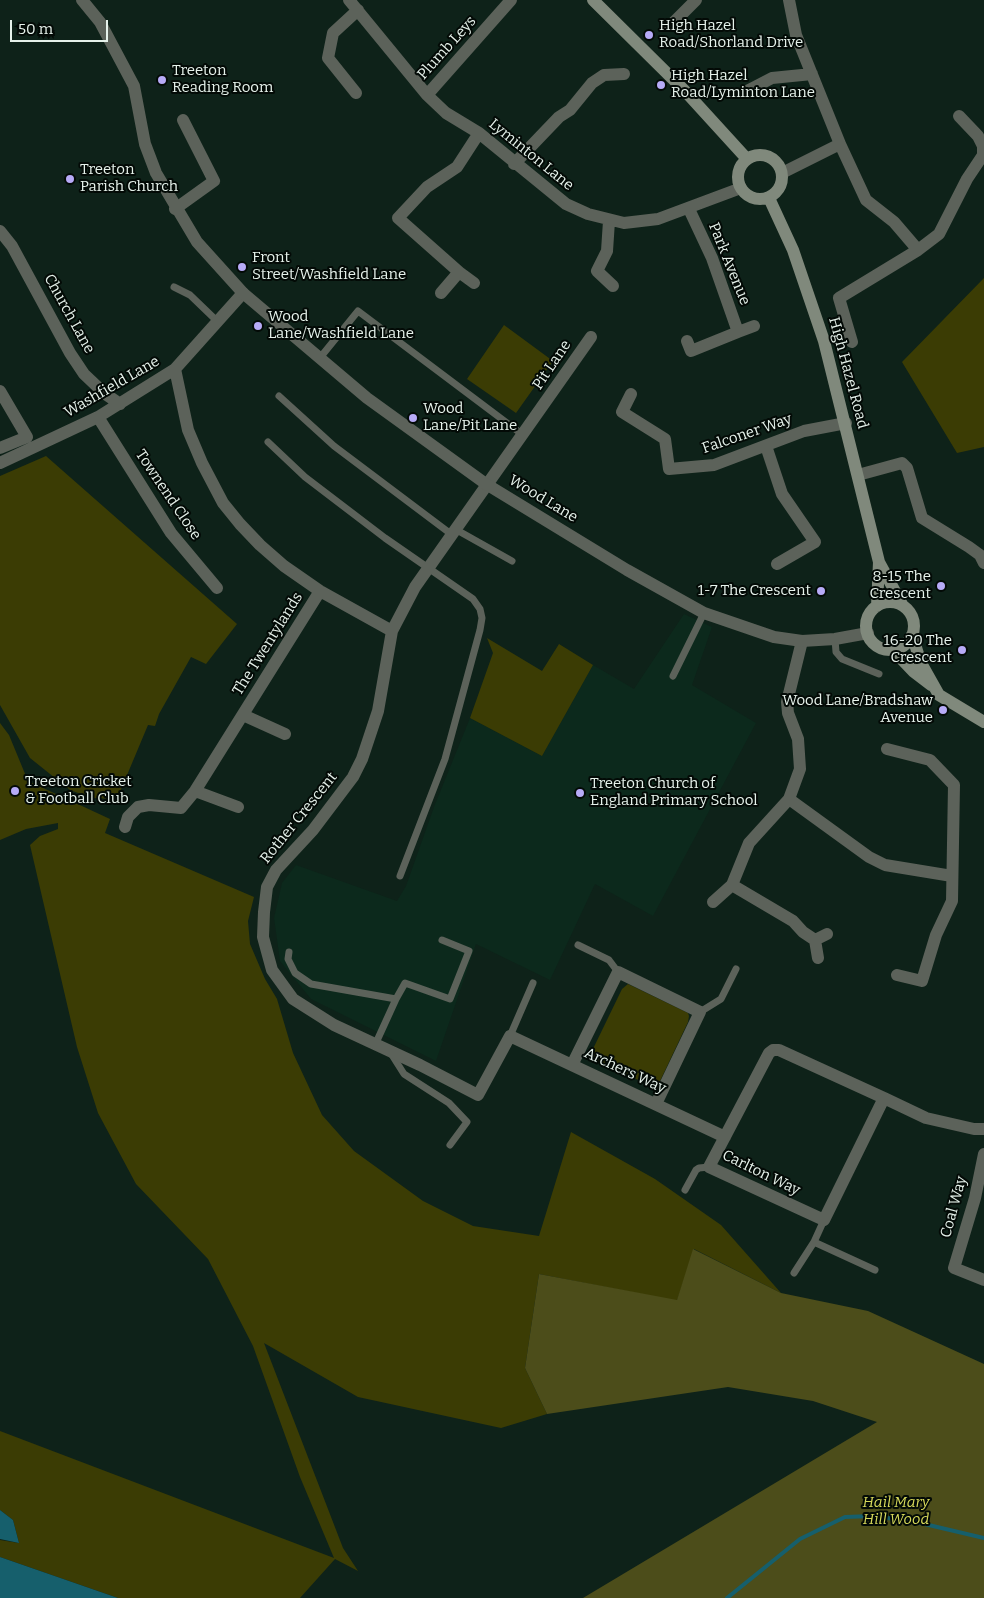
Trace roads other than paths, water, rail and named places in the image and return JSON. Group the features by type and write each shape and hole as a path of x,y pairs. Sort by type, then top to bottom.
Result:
{"main road":[{"path":"593,0 685,91 747,159"},
{"path":"754,156 769,156 776,162 782,173 781,185 769,198 757,200 750,197 740,188 738,181 739,169 747,159 754,156"},
{"name":"High Hazel Road","path":"769,198 793,250 824,341 846,423 879,562 904,606"},
{"name":"High Hazel Road","path":"877,606 879,562"},
{"path":"933,686 914,672 893,650 878,646 868,634 868,618 877,606 890,602 904,606 913,619 912,635 921,663 939,695 984,722"},
{"path":"893,650 908,642 912,635"}],"street":[{"name":"Wood Lane","path":"82,0 100,22 134,86 145,144 156,173 175,209 197,242 243,293 367,398 486,484 627,570 704,613 758,633 802,641 868,634"},
{"name":"Lyminton Lane","path":"349,0 427,95 446,113 479,133 514,164 566,204 609,221 624,223 658,219 689,209 740,188"},
{"name":"Plumb Leys","path":"427,95 511,0"},
{"path":"670,26 696,0"},
{"path":"789,0 796,35 840,144 866,200 894,222 918,250"},
{"path":"356,93 328,58 333,33 358,10"},
{"path":"514,164 559,117 570,110 592,83 604,75 624,74"},
{"path":"745,92 772,78 812,74"},
{"path":"852,342 838,298 918,250 939,234 967,179 983,155 983,146 978,136 959,116"},
{"path":"175,209 214,181 182,120"},
{"path":"474,283 398,218 427,187 456,167 479,133"},
{"path":"782,173 840,144"},
{"name":"Park Avenue","path":"689,209 712,258 738,332"},
{"path":"609,221 607,251 597,271 613,286"},
{"name":"Church Lane","path":"0,231 12,246 70,353 84,374 104,393 120,404"},
{"path":"441,293 459,272"},
{"name":"Washfield Lane","path":"0,463 98,417 175,369 243,293"},
{"path":"687,341 691,351 754,326"},
{"name":"Pit Lane","path":"486,484 523,435 590,337"},
{"path":"175,369 188,430 202,463 223,503 260,546 284,566 320,591 392,631"},
{"path":"0,391 26,437 0,448"},
{"name":"Falconer Way","path":"631,394 622,412 665,439 669,469 714,465 804,431 846,423"},
{"name":"Townend Close","path":"98,417 171,533 216,588"},
{"path":"766,446 782,494 815,542 777,564"},
{"path":"858,475 902,463 908,468 922,518 969,547 980,555 984,563"},
{"name":"Rother Crescent","path":"486,484 428,567 392,631 378,711 362,759 353,777 313,830 276,870 267,887 263,937 272,970 283,988 309,1011 478,1095 510,1036"},
{"name":"The Twentylands","path":"125,827 128,816 138,807 149,805 181,808 195,791 320,591"},
{"path":"713,902 732,885 749,843 789,799 800,769 798,738 788,713 786,702 802,641"},
{"name":"The Twentylands","path":"243,715 285,734"},
{"path":"887,750 930,760 954,785 952,901 936,935 922,981 897,975"},
{"path":"195,791 238,808"},
{"path":"789,799 869,857 885,865 952,876"},
{"path":"732,885 793,921 803,932 821,937 818,958"},
{"path":"572,1065 618,972 700,1012 656,1104"},
{"name":"Archers Way","path":"510,1036 725,1138"},
{"name":"Carlton Way","path":"824,1220 710,1167 769,1053 773,1050 779,1050 926,1118 974,1129 984,1129"},
{"path":"824,1220 884,1098"},
{"name":"Coal Way","path":"984,1154 975,1198 954,1268 984,1280"}],"lane":[{"path":"174,287 190,296 216,321"},
{"path":"319,359 358,311 523,435"},
{"path":"280,396 334,446 453,532 512,561"},
{"path":"268,442 305,477 385,538 473,599 480,609 482,618 445,759 400,876"},
{"path":"673,676 704,613"},
{"path":"835,639 836,652 842,659 879,674"},
{"path":"442,940 469,951 450,999 404,983 396,999 381,1047 396,1060 404,1074 449,1103 467,1122 450,1145"},
{"path":"578,945 609,960 618,972"},
{"path":"289,952 288,959 295,973 311,984 396,999"},
{"path":"700,1012 721,999 736,968"},
{"path":"510,1036 533,983"},
{"path":"685,1190 696,1170 710,1167"},
{"path":"794,1273 814,1242 824,1220"},
{"path":"814,1242 875,1270"}],"water":[{"path":"0,1510 13,1520 19,1543 0,1539"},
{"path":"0,1557 118,1598 0,1598"}],"waterway":[{"path":"727,1598 800,1539 845,1517 873,1516 916,1522 984,1538"}],"place":[{"name":"High Hazel Road/Shorland Drive","path":"649,35"},
{"name":"Treeton Reading Room","path":"162,80"},
{"name":"High Hazel Road/Lyminton Lane","path":"661,85"},
{"name":"Treeton Parish Church","path":"70,179"},
{"name":"Front Street/Washfield Lane","path":"242,267"},
{"name":"Wood Lane/Washfield Lane","path":"258,326"},
{"name":"Wood Lane/Pit Lane","path":"413,418"},
{"name":"8-15 The Crescent","path":"941,586"},
{"name":"1-7 The Crescent","path":"821,591"},
{"name":"16-20 The Crescent","path":"962,650"},
{"name":"Wood Lane/Bradshaw Avenue","path":"943,710"},
{"name":"Treeton Cricket & Football Club","path":"15,791"},
{"name":"Treeton Church of England Primary School","path":"580,793"}],"park label":[{"name":"Hail Mary Hill Wood","path":"896,1512"}]}
